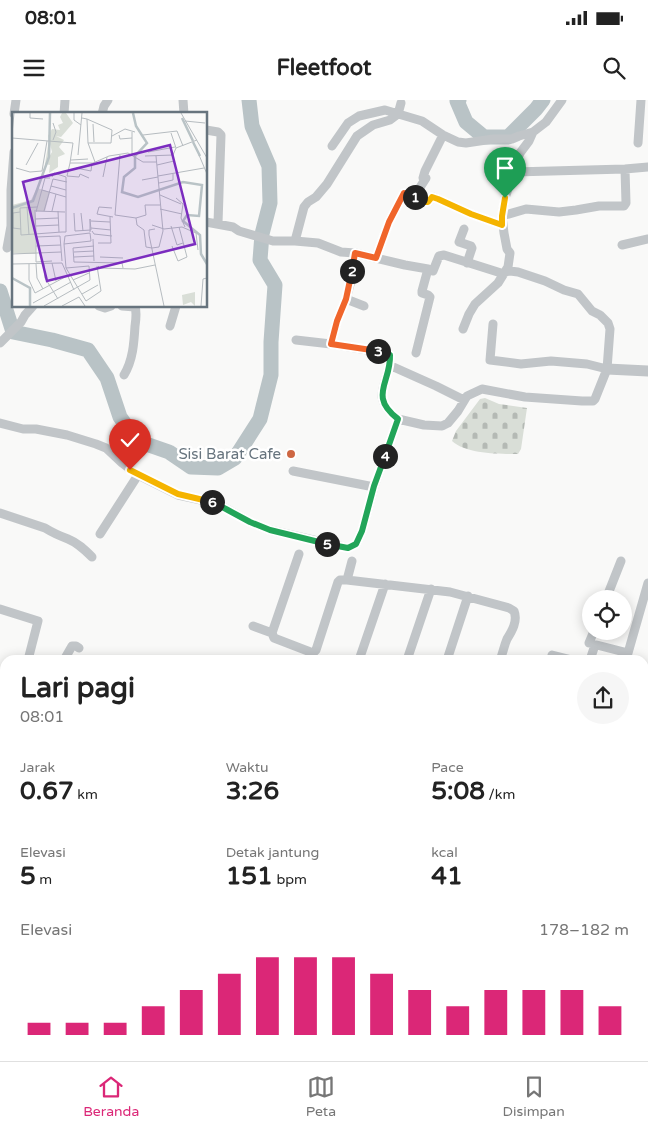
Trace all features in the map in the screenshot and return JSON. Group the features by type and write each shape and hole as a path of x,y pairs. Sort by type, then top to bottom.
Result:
{"street":[{"path":"102,112 108,100"},
{"path":"332,146 348,123 359,116 385,110 422,121 443,135 458,142 512,139 533,132 546,122 562,100"},
{"path":"638,144 641,100"},
{"path":"295,241 304,207 327,184 357,136 373,125 390,120 398,114 401,103"},
{"path":"208,130 218,132 221,135 218,223"},
{"path":"463,329 475,304 498,283 508,267 510,253 507,249 502,221 505,198 520,153 533,132"},
{"path":"420,199 419,190 426,178 423,178 425,171 443,135"},
{"path":"514,172 648,167"},
{"path":"376,258 389,222 404,193 428,202 432,197 471,214 502,221 526,210 559,212 599,206 624,206 626,203 625,169"},
{"path":"7,248 11,226 12,177"},
{"path":"208,222 233,227 272,241 318,243 341,252 355,253 433,271 439,256 442,255 501,273 518,272 578,294 592,311 600,315 608,323 610,329 607,369 595,399 592,401 525,397 482,389 467,396 458,411 442,426 424,425 398,419 391,414 382,397 390,355 331,344 296,340"},
{"path":"464,228 460,242 472,248 467,263"},
{"path":"622,244 648,239"},
{"path":"331,344 351,281 355,253"},
{"path":"416,354 430,297 428,294 422,293 428,269"},
{"path":"346,299 364,306"},
{"path":"2,340 21,322 32,308"},
{"path":"124,375 128,369 134,345 137,313 136,308"},
{"path":"170,326 175,308"},
{"path":"493,324 490,360 521,364 551,361 588,364 607,369 648,372"},
{"path":"389,365 464,400"},
{"path":"0,423 23,429 36,429 68,436 96,444 106,448 122,463 138,474 178,494 215,503 250,522 270,530 348,548 356,544 362,531 374,486 398,419"},
{"path":"293,471 374,486"},
{"path":"100,534 138,474"},
{"path":"0,513 39,526 69,540 80,546 92,557"},
{"path":"273,636 299,554"},
{"path":"348,580 352,561"},
{"path":"610,590 621,561"},
{"path":"314,655 340,580 450,592 509,608 514,611 516,617 502,655"},
{"path":"628,655 648,583"},
{"path":"361,655 385,584"},
{"path":"409,655 431,589"},
{"path":"449,655 468,596"},
{"path":"0,609 38,621 29,655"},
{"path":"253,626 309,655"},
{"path":"590,640 589,643 622,655"},
{"path":"592,655 595,645"},
{"path":"67,655 72,646 79,648"}],"green space":[{"path":"485,398 499,404 527,408 521,449 518,454 474,451 452,441 456,431 480,399"}],"waterway":[{"path":"0,291 13,332 88,350 107,378 120,417 130,431 146,444 169,452 191,467 218,468 235,458 260,419 271,375 275,285 260,260 262,234 270,203 269,166 252,126 249,100"},
{"path":"459,100 457,101 466,122 484,137 508,137 543,100"}],"place":[{"name":"Sisi Barat Cafe","path":"291,454"}],"route":[{"path":"130,470 178,494 215,503 250,522 270,530 348,548 356,544 362,531 374,486 398,419 391,414 382,397 390,355 378,351 331,344 351,281 355,253 376,258 389,222 404,193 426,202 432,197 502,225 505,198"}]}
